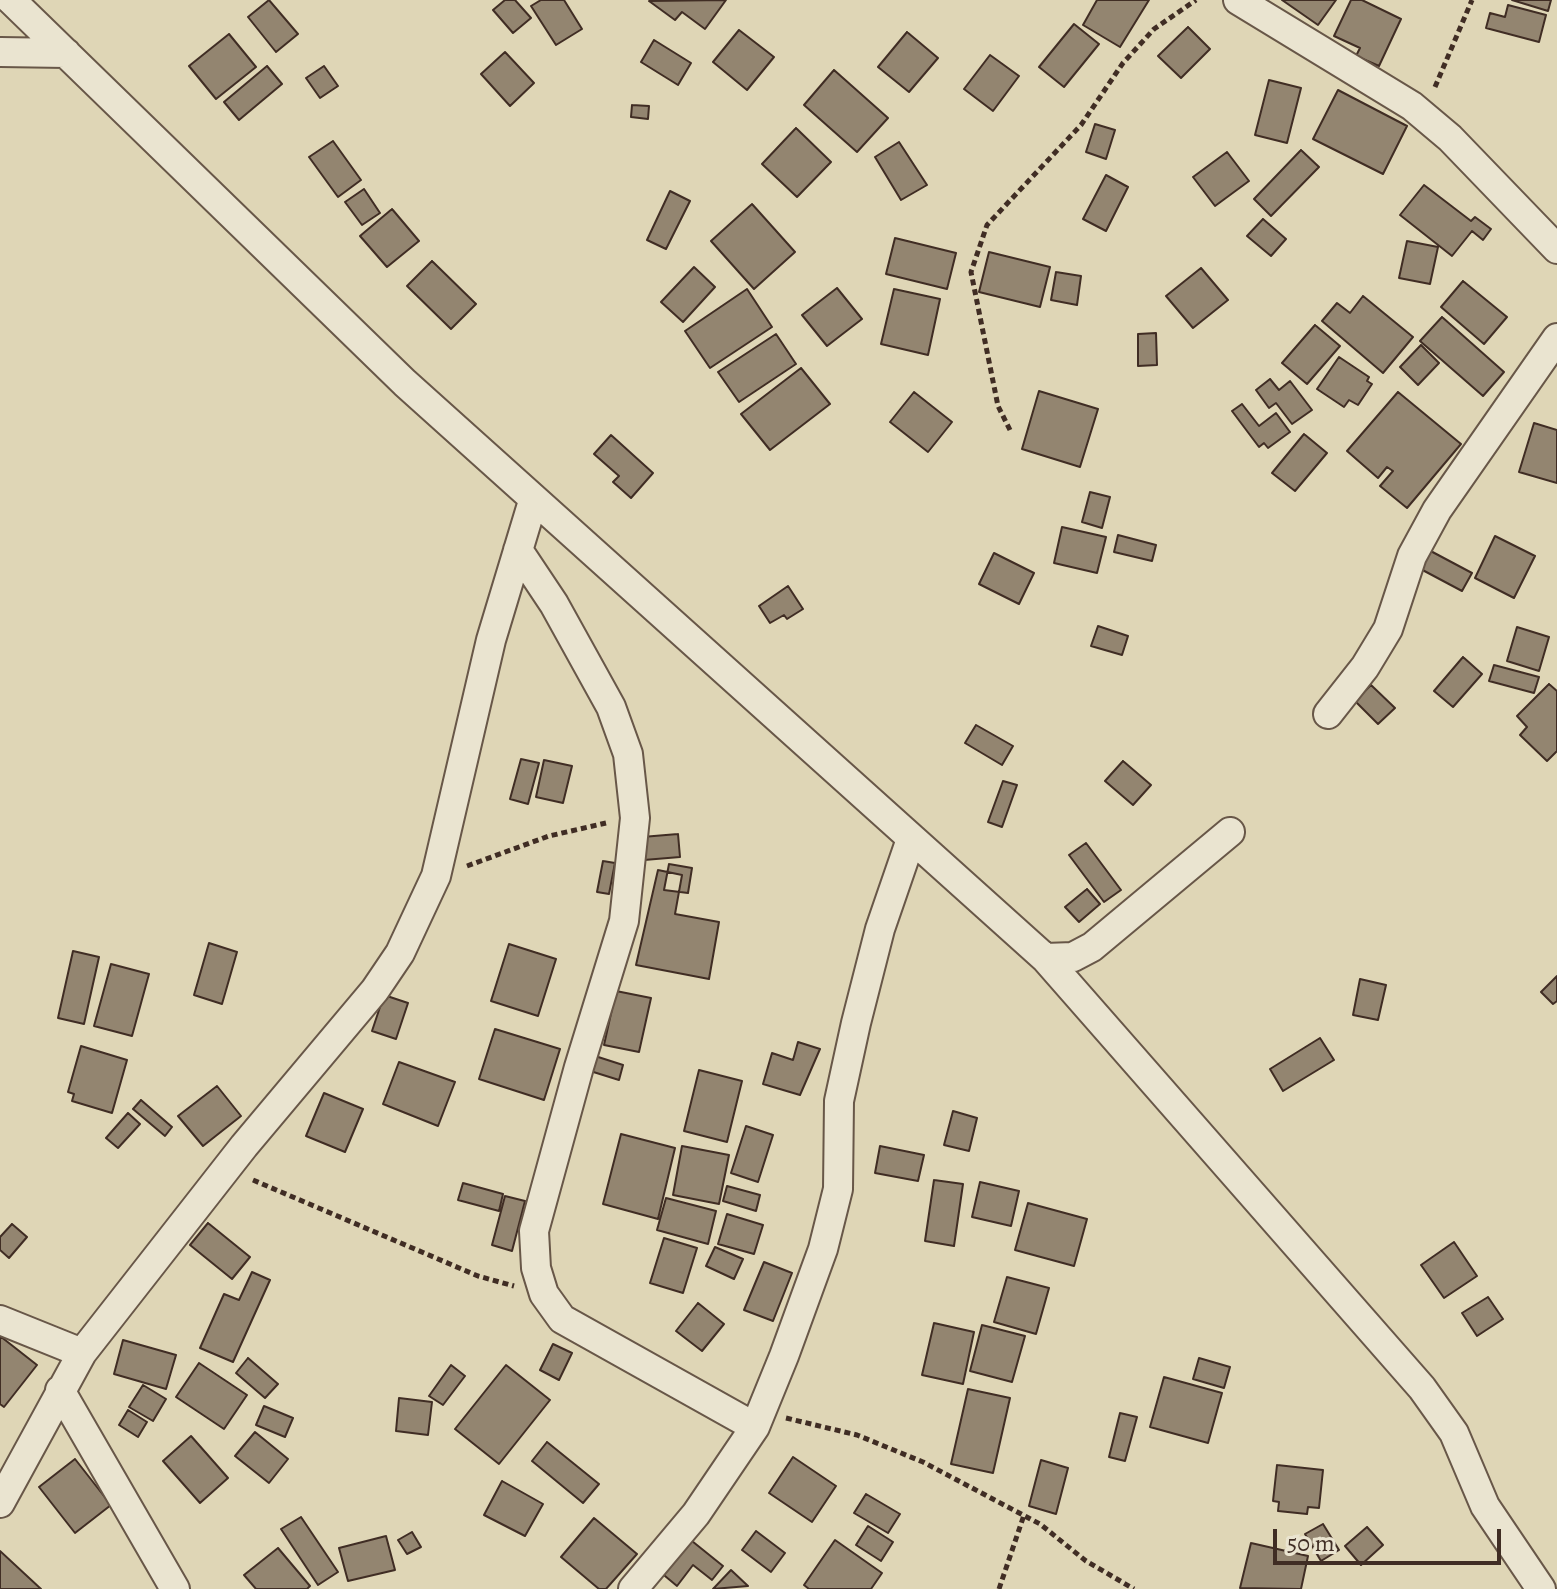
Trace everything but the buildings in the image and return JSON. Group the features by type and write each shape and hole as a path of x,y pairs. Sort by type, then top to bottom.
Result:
{"street":[{"path":"11,0 405,383 1045,958 1422,1388 1454,1433 1485,1506 1541,1589"},
{"path":"1242,1 1368,76 1422,115 1450,138 1557,249"},
{"path":"0,52 66,53"},
{"path":"1328,714 1365,667 1388,629 1412,556 1437,510 1557,338"},
{"path":"0,1503 82,1353 226,1168 375,990 400,953 436,876 491,640 533,501"},
{"path":"518,550 554,604 611,707 628,754 635,818 624,921 579,1067 534,1231 536,1268 544,1294 562,1319 758,1420"},
{"path":"1045,958 1073,957 1092,947 1230,832"},
{"path":"633,1589 696,1514 758,1420 823,1249 838,1189 839,1101 880,929 911,839"},
{"path":"0,1320 82,1353"},
{"path":"60,1390 175,1589"}],"path":[{"path":"1010,430 998,406 971,272 987,225 1081,125 1123,63 1154,29 1196,0"},
{"path":"1422,115 1472,0"},
{"path":"436,876 493,859 549,836 635,818"},
{"path":"226,1168 478,1276 544,1294"},
{"path":"758,1420 888,1445 1024,1515 1086,1561 1134,1589"},
{"path":"999,1589 1024,1515"}]}
